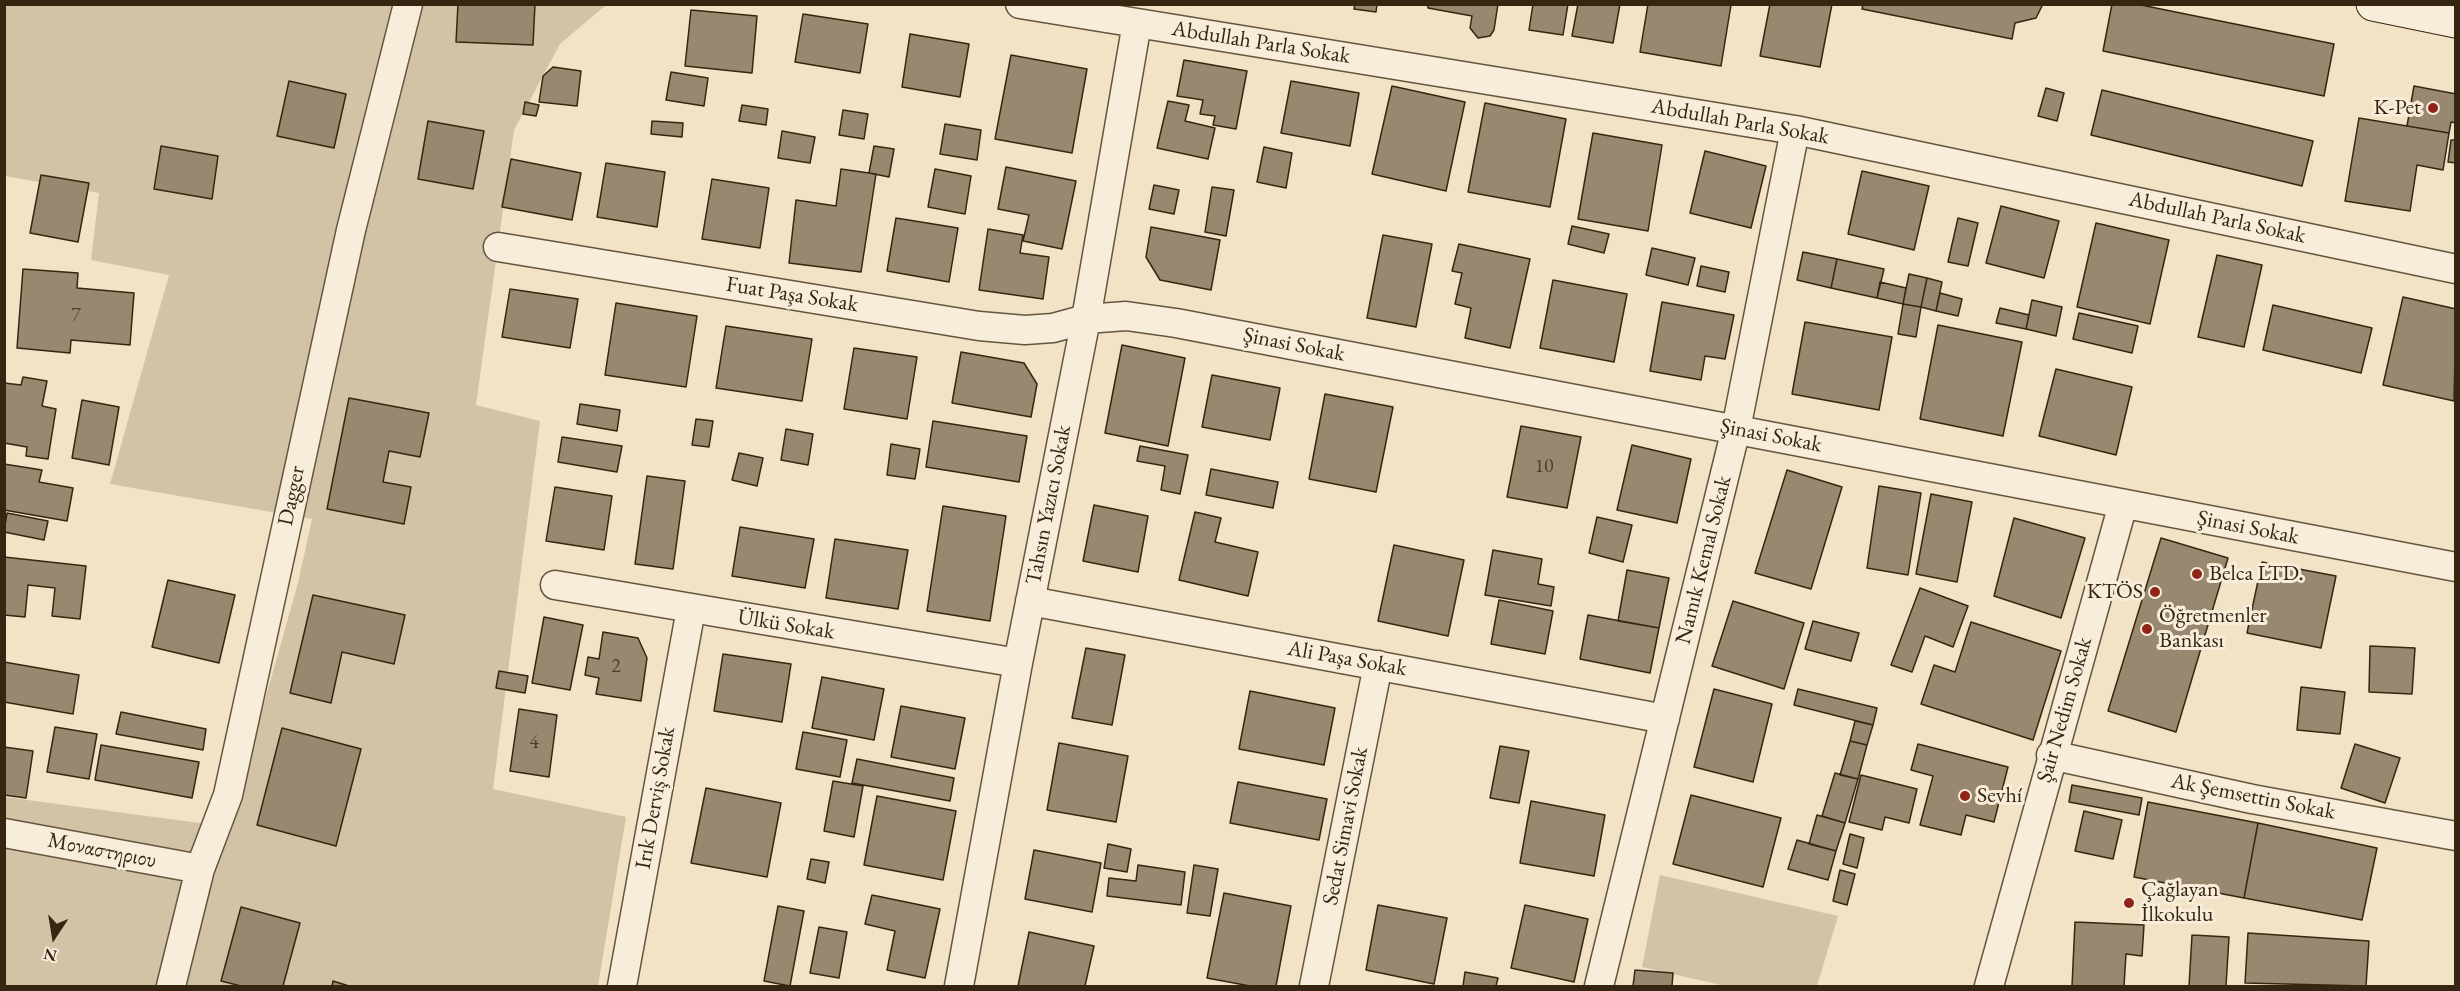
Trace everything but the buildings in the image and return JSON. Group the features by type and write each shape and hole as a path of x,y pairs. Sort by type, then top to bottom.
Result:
{"street":[{"name":"Dagger","path":"171,987 200,869 228,795 351,230 408,4"},
{"name":"Abdullah Parla Sokak","path":"1020,4 1794,130 2456,269"},
{"path":"2373,4 2456,21"},
{"name":"Tahsın Yazıcı Sokak","path":"959,987 1018,663 1086,319 1137,23"},
{"name":"Namık Kemal Sokak","path":"1599,987 1736,429 1794,130"},
{"name":"Fuat Paşa Sokak","path":"498,247 979,326 1053,328 1086,319"},
{"name":"Şinasi Sokak","path":"1086,319 1126,316 1176,323 2455,566"},
{"name":"Şair Nedim Sokak","path":"1989,987 2123,504"},
{"name":"Ülkü Sokak","path":"555,585 1018,663"},
{"name":"Ali Paşa Sokak","path":"1030,601 1665,719"},
{"name":"Irık Derviş Sokak","path":"622,987 691,609"},
{"name":"Sedat Simavi Sokak","path":"1314,987 1378,665"},
{"name":"Ak Şemsettin Sokak","path":"2052,755 2252,799 2456,836"},
{"name":"Μοναστηριου","path":"4,832 200,869"}],"shaded area":[{"path":"5,5 606,5 560,44 514,130 476,405 540,421 493,789 626,817 598,986 5,986 5,797 229,827 298,583 312,519 110,484 169,275 91,260 99,193 5,176"},
{"path":"1660,875 1838,916 1817,986 1725,986 1642,967"}],"place":[{"name":"K-Pet","path":"2433,108"},
{"name":"Belca LTD.","path":"2197,574"},
{"name":"KTÖS","path":"2155,592"},
{"name":"Öğretmenler Bankası","path":"2147,629"},
{"name":"Sevhí","path":"1965,796"},
{"name":"Çağlayan İlkokulu","path":"2129,903"}]}
